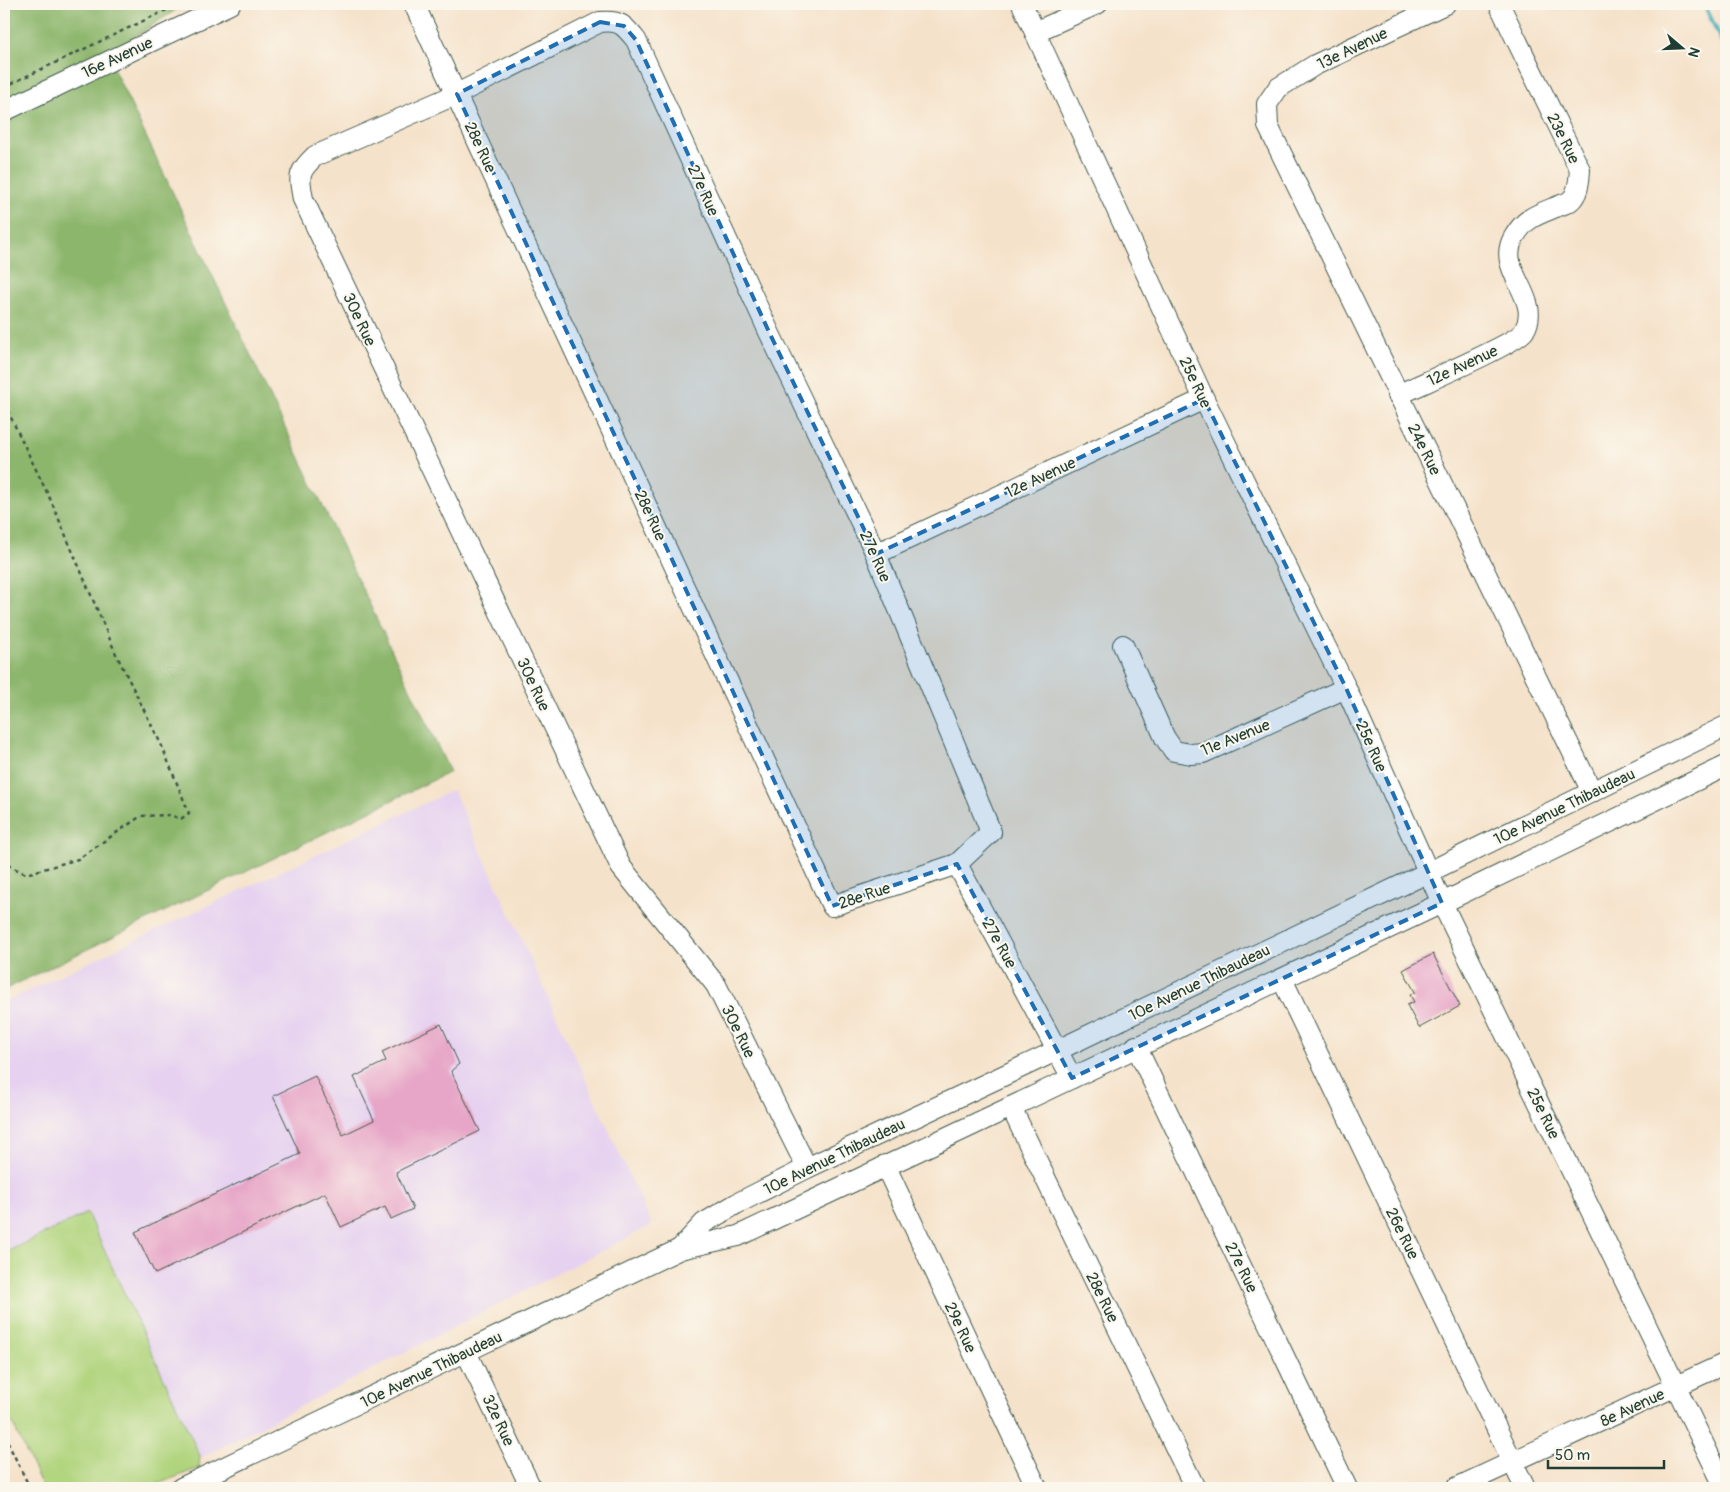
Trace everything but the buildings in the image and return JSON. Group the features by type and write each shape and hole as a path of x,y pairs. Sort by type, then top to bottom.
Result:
{"street":[{"name":"16e Avenue","path":"4,111 230,4"},
{"name":"28e Rue","path":"414,4 832,906 957,864"},
{"name":"25e Rue","path":"1022,4 1204,399 1346,688 1442,903 1725,1488"},
{"path":"1035,32 1097,4"},
{"name":"13e Avenue","path":"1268,104 1278,88 1314,65 1445,4"},
{"name":"23e Rue","path":"1499,4 1580,170 1579,187 1571,201 1529,218 1513,238 1508,252 1513,272 1528,303 1530,315 1523,332"},
{"name":"27e Rue","path":"457,94 600,22 612,21 624,26 636,40 769,332 876,554 991,832 957,864 1072,1078"},
{"name":"30e Rue","path":"457,94 315,156 303,168 300,179 304,199 621,867 716,985 807,1168"},
{"name":"24e Rue","path":"1268,104 1268,126 1592,792"},
{"name":"12e Avenue","path":"1398,394 1503,345 1523,332"},
{"name":"12e Avenue","path":"876,554 1204,399"},
{"name":"11e Avenue","path":"1123,645 1166,738 1174,751 1191,754 1203,753 1346,688"},
{"name":"10e Avenue Thibaudeau","path":"680,1249 704,1223 736,1204 807,1168 1429,872 1726,726"},
{"name":"10e Avenue Thibaudeau","path":"181,1488 680,1249 738,1236 1136,1046 1442,903 1726,766"},
{"name":"26e Rue","path":"1282,978 1525,1488"},
{"name":"27e Rue","path":"1136,1046 1347,1488"},
{"name":"28e Rue","path":"1011,1107 1194,1488"},
{"name":"29e Rue","path":"885,1165 1038,1488"},
{"name":"32e Rue","path":"466,1352 531,1488"},
{"name":"8e Avenue","path":"1456,1488 1726,1363"}],"path":[{"path":"4,87 179,4"},
{"path":"4,403 52,503 116,654 161,744 189,813 181,819 170,815 141,816 78,859 26,874 4,863"},
{"path":"4,1435 30,1488"}],"highlighted area":[{"path":"600,22 624,26 636,40 769,332 876,554 1204,399 1346,688 1442,903 1072,1078 957,864 832,906 457,94"}],"shaded area":[{"path":"453,790 652,1225 142,1488 42,1488 4,1397 4,1002"}],"green space":[{"path":"4,4 185,4 107,55 450,772 4,990"},
{"path":"87,1213 200,1456 199,1468 147,1488 43,1488 4,1405 4,1253"}],"waterway":[{"path":"1704,4 1726,50"}]}
